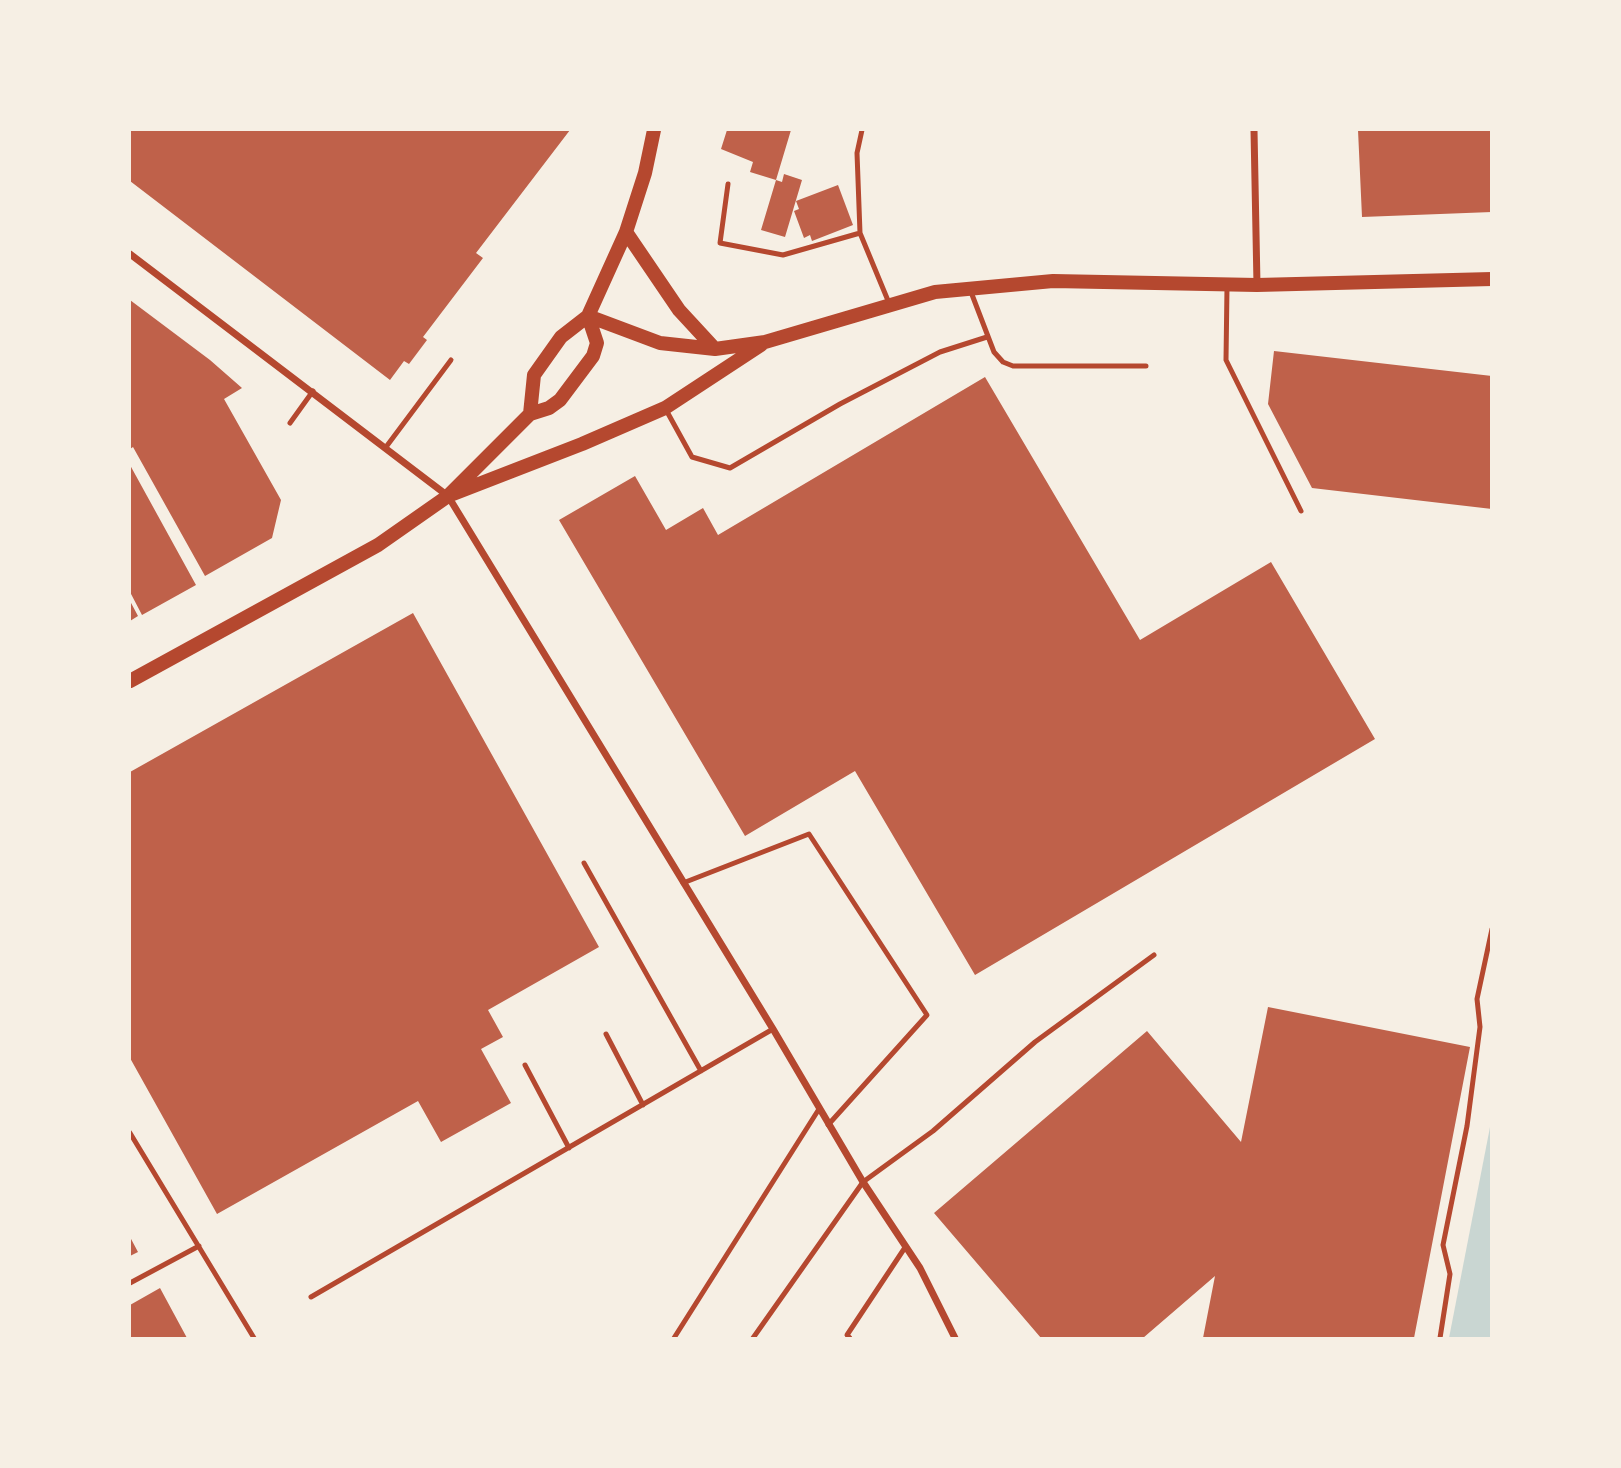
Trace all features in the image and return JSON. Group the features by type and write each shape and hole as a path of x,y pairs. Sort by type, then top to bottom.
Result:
{"main road":[{"path":"530,414 534,375 561,337 588,316 626,232 645,173 654,130"},
{"path":"626,232 679,310 715,349"},
{"path":"588,316 660,343 715,349 765,342 935,292 1053,281 1256,285 1492,279"},
{"path":"130,681 378,545 449,496 530,414 549,408 560,400 593,356 597,343 588,316"},
{"path":"449,496 665,408 765,342"}],"street":[{"path":"1254,130 1256,285"},
{"path":"130,254 449,496 773,1029 828,1125 920,1268 955,1339"}],"lane":[{"path":"862,130 857,153 860,233 890,306"},
{"path":"728,184 720,243 783,255 860,233"},
{"path":"1227,284 1226,360 1301,511"},
{"path":"970,289 994,352 1003,362 1013,366 1146,366"},
{"path":"665,408 692,457 730,468 840,404 929,358 988,337"},
{"path":"386,447 451,360"},
{"path":"290,423 313,391"},
{"path":"683,883 808,834 927,1015 828,1125"},
{"path":"584,863 701,1071"},
{"path":"1440,1339 1450,1274 1443,1245 1467,1126 1480,1027 1477,999 1492,929"},
{"path":"753,1339 863,1182 933,1131 1035,1042 1154,955"},
{"path":"311,1297 773,1029"},
{"path":"606,1034 643,1105"},
{"path":"525,1065 569,1148"},
{"path":"674,1339 819,1109"},
{"path":"130,1133 254,1339"},
{"path":"130,1283 199,1246"},
{"path":"849,1339 847,1335 905,1246"}],"shaded area":[{"path":"1491,1122 1491,1338 1449,1338"}],"building":[{"path":"130,130 570,130 476,253 483,258 423,337 427,340 409,364 404,361 390,380 130,181"},
{"path":"727,130 791,130 776,180 750,172 753,162 721,149"},
{"path":"1358,130 1492,130 1492,212 1362,217"},
{"path":"784,174 802,180 785,237 761,230 776,180 782,182"},
{"path":"838,185 853,225 812,241 810,235 804,238 794,211 799,209 796,201"},
{"path":"130,300 210,360 242,388 224,399 281,500 272,538 205,576 133,447 130,449"},
{"path":"1274,351 1492,376 1492,509 1312,488 1268,404"},
{"path":"985,377 1140,640 1271,562 1375,739 975,975 855,771 745,836 559,520 635,476 666,530 703,508 718,535"},
{"path":"130,465 196,585 142,615 130,592"},
{"path":"130,601 138,616 130,621"},
{"path":"413,613 599,947 488,1010 503,1037 481,1049 511,1103 441,1142 418,1101 217,1214 130,1058 130,772"},
{"path":"1268,1007 1470,1047 1414,1338 1203,1338 1215,1276 1143,1338 1041,1338 934,1213 1147,1031 1241,1142"},
{"path":"130,1237 138,1252 130,1256"},
{"path":"160,1288 187,1338 130,1338 130,1305"}]}
